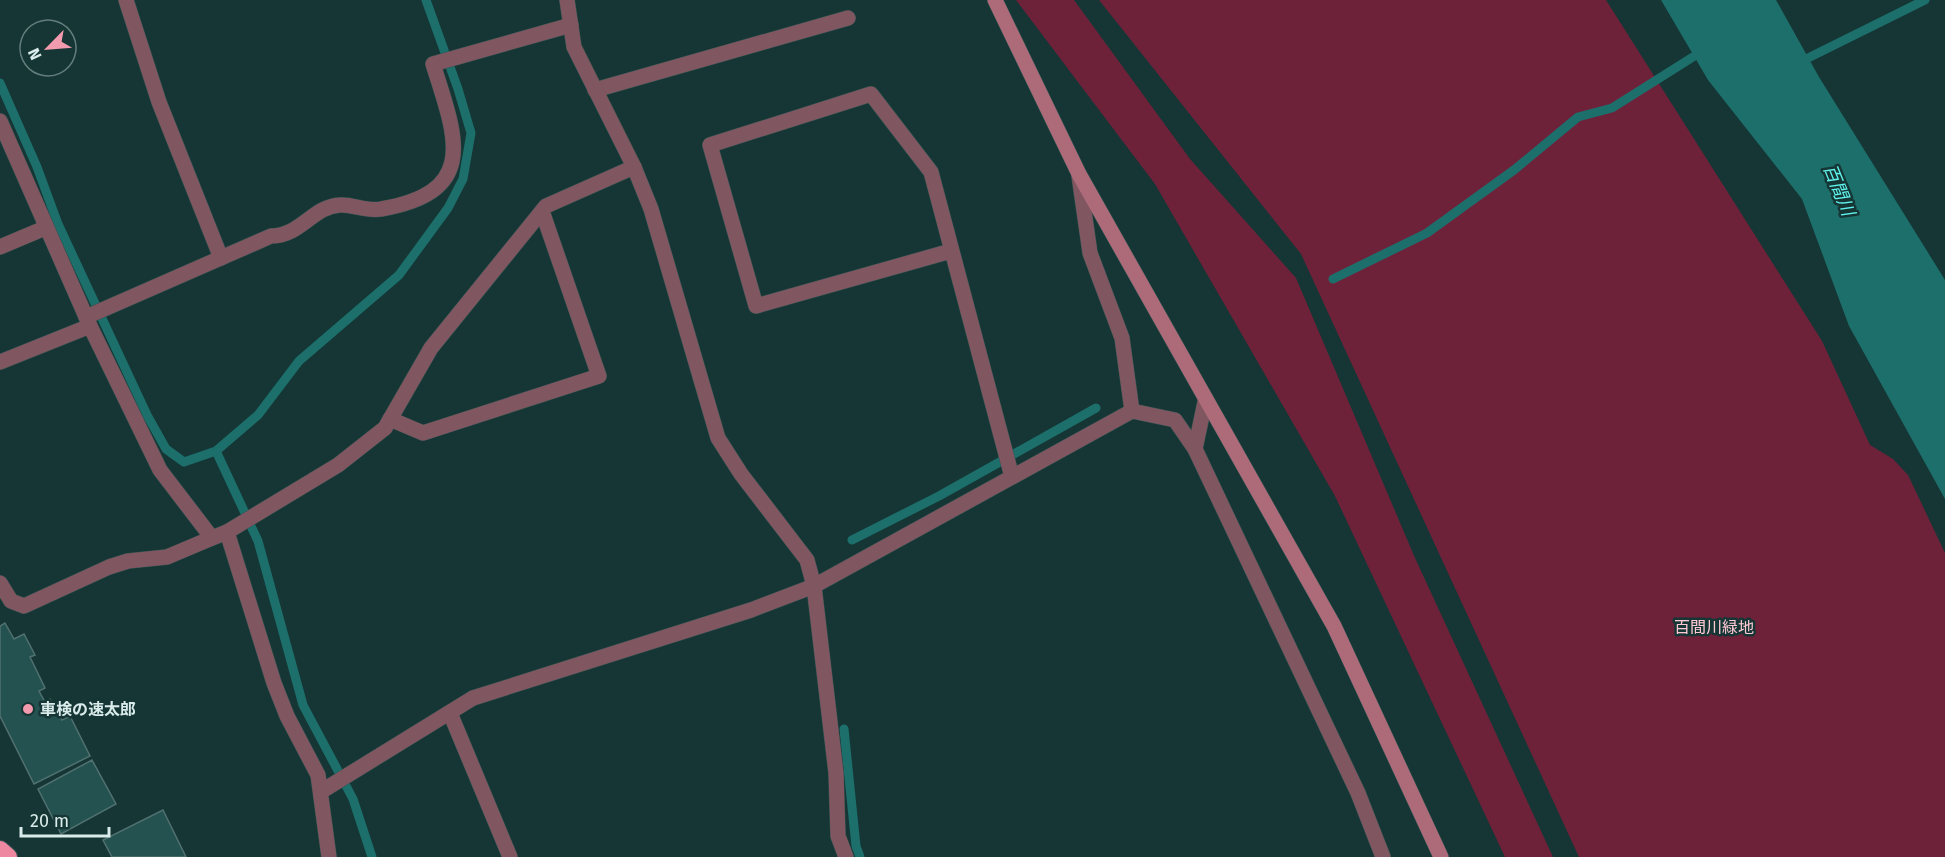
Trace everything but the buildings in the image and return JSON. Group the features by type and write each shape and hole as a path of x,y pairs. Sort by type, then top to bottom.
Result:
{"highway":[{"path":"0,850 8,857"}],"street":[{"path":"126,0 159,102 221,258"},
{"path":"567,0 574,47 634,167 651,209 718,438 741,474 807,560 814,586 836,773 838,836 846,857"},
{"path":"995,0 1079,174 1205,402 1334,626 1441,857"},
{"path":"595,90 849,18"},
{"path":"0,362 221,258 271,236 291,233 310,218 339,205 379,210 424,196 441,185 454,160 450,117 433,64 571,25"},
{"path":"951,251 756,306 710,145 871,94 931,172 1012,477"},
{"path":"0,121 45,228 93,317 160,470 212,538"},
{"path":"0,583 11,601 24,606 109,567 128,561 167,557 227,532 338,465 385,428 431,348 546,206 634,167"},
{"path":"1079,174 1090,253 1122,338 1132,411"},
{"path":"390,419 423,434 599,376 542,211"},
{"path":"0,247 45,228"},
{"path":"1195,449 1205,402"},
{"path":"322,791 473,698 751,610 814,586 1132,411 1175,420 1195,449 1358,793 1383,857"},
{"path":"227,532 286,716 318,775 322,791 329,857"},
{"path":"450,713 510,857"}],"green space":[{"path":"1016,0 1074,0 1190,159 1296,278 1415,558 1553,857 1505,857 1335,496 1155,184"},
{"name":"百間川緑地","path":"1099,0 1606,0 1822,341 1870,445 1893,459 1908,475 1945,553 1945,857 1579,857 1301,254"}],"water":[{"name":"百間川","path":"1661,0 1776,0 1819,77 1945,280 1945,499 1849,326 1802,199 1708,80"}],"waterway":[{"path":"0,83 37,167 58,224 147,415 166,449 184,462 216,451 258,415 299,361 399,275 448,208 463,179 471,133 426,0"},
{"path":"1798,63 1925,0"},
{"path":"1333,279 1427,233 1514,170 1578,117 1612,108 1704,50"},
{"path":"852,540 939,496 1096,408"},
{"path":"216,451 258,541 303,705 353,799 372,857"},
{"path":"844,729 856,846 860,857"}],"place":[{"name":"車検の速太郎","path":"28,709"}]}
